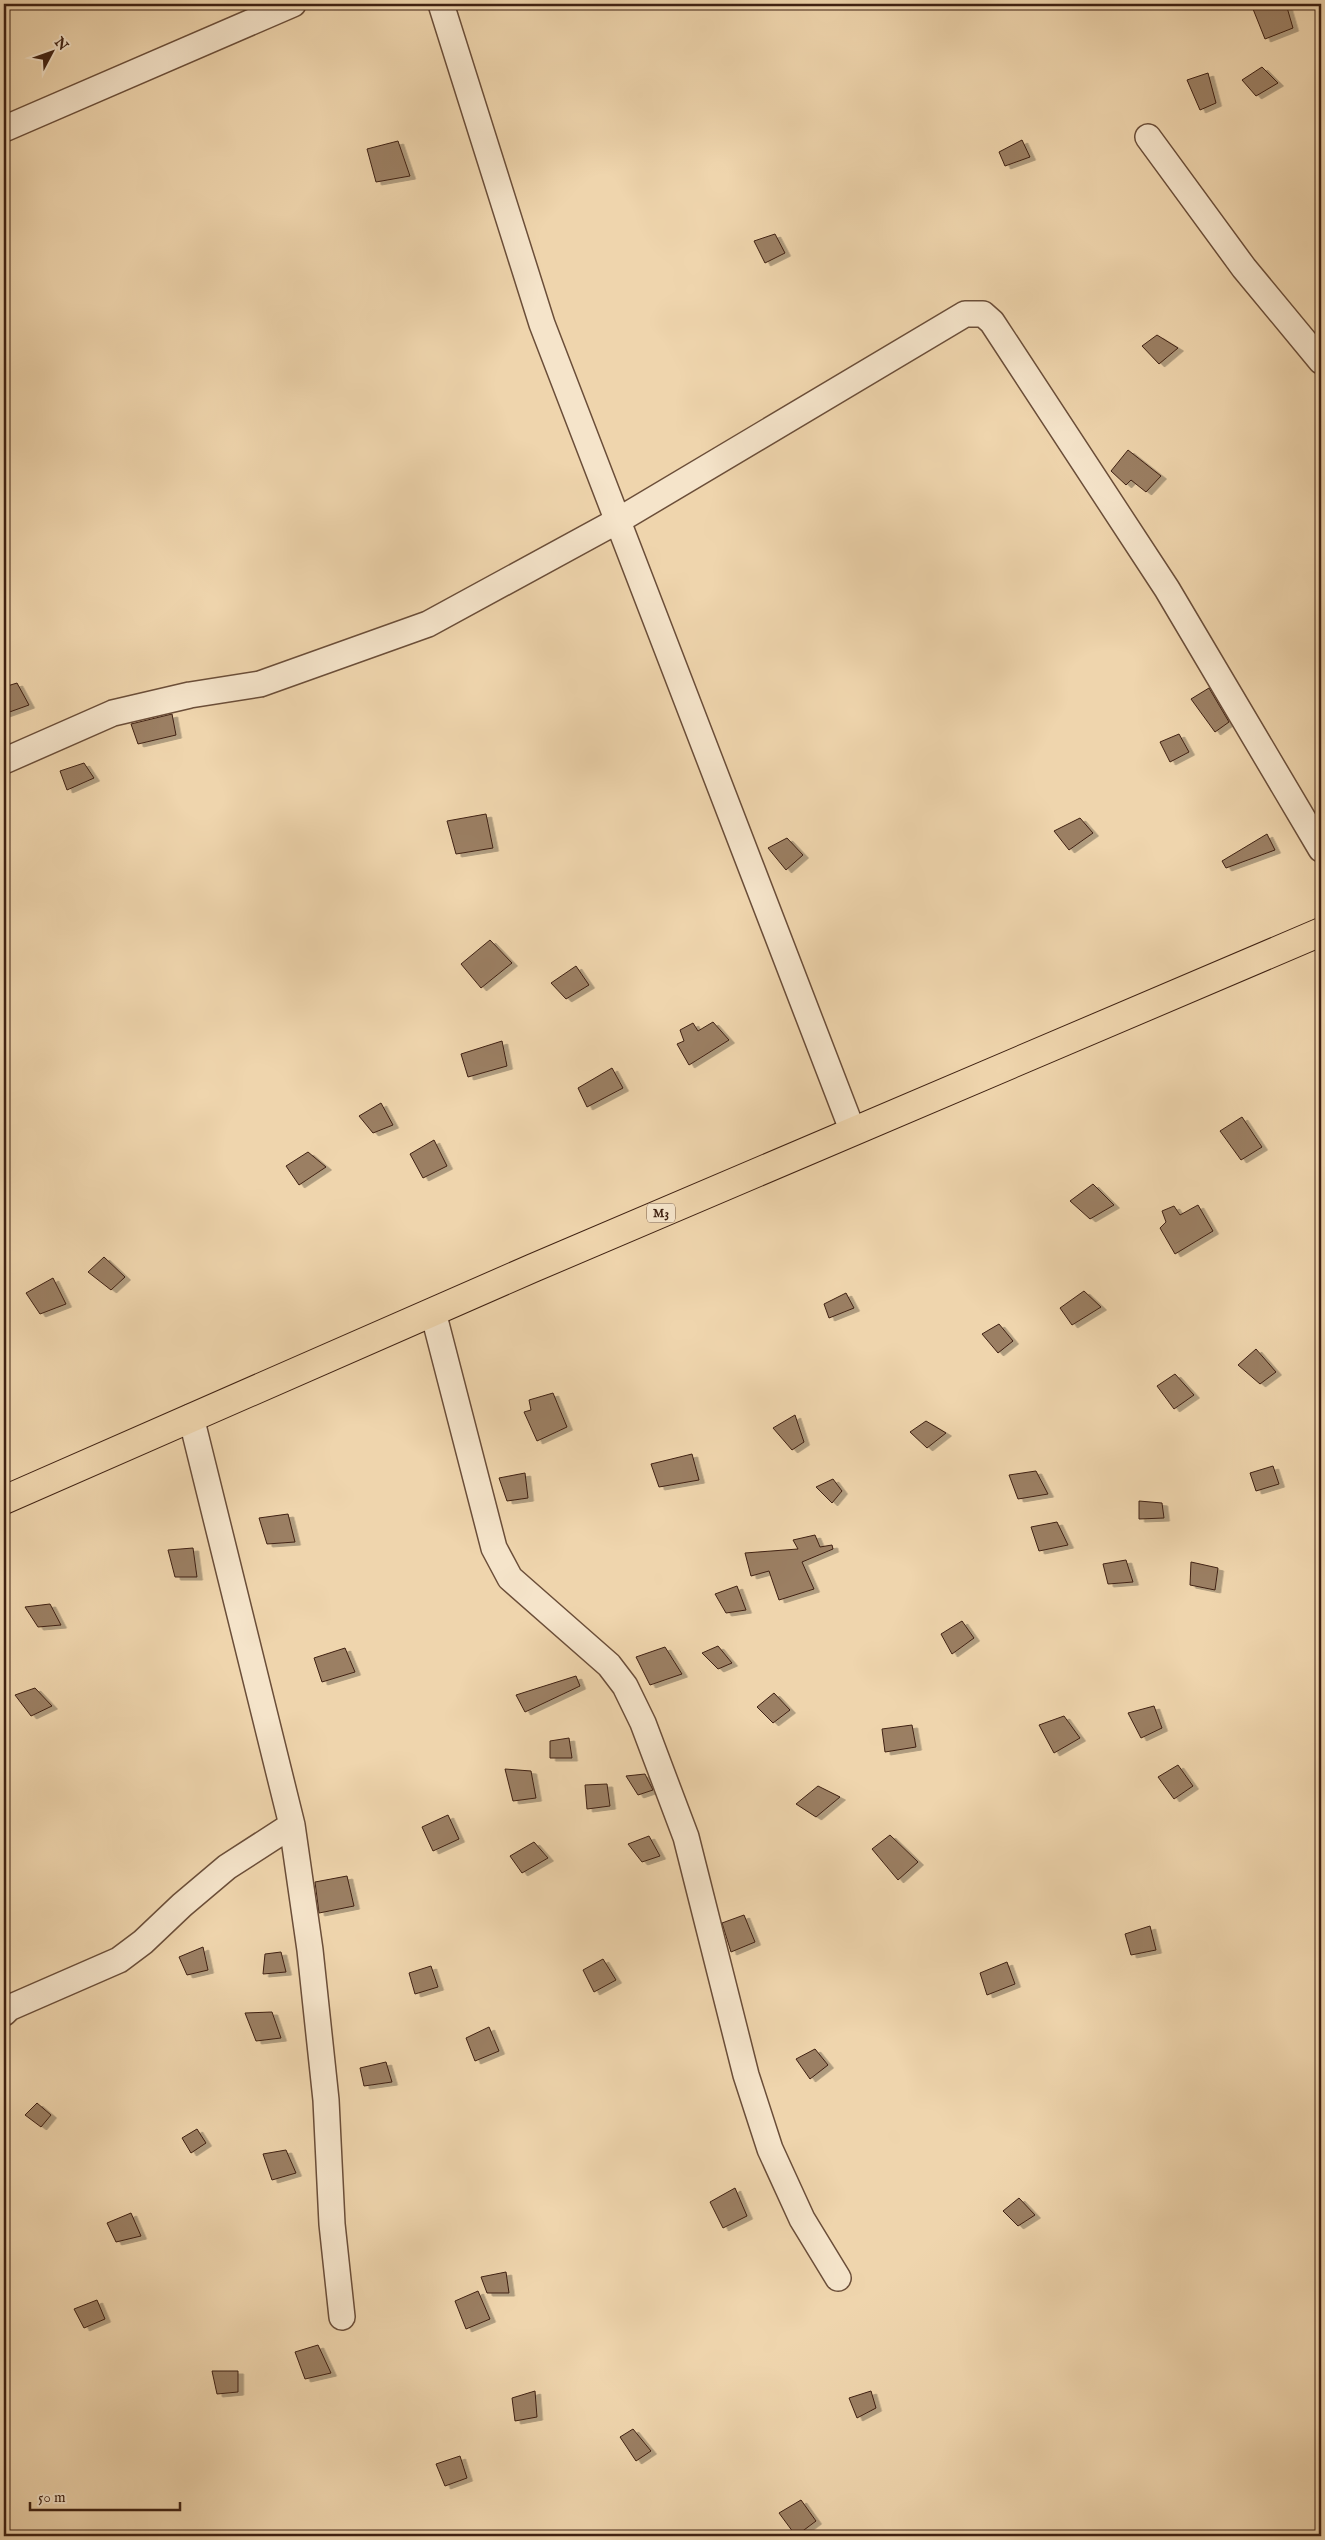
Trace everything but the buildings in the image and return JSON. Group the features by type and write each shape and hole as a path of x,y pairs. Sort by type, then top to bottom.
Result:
{"main road":[{"name":"M3","path":"4,1500 434,1312 1321,932"}],"street":[{"path":"4,129 293,4"},
{"path":"441,4 542,324 853,1132"},
{"path":"1148,137 1244,268 1321,361"},
{"path":"4,761 113,713 190,695 260,684 428,624 619,520 965,314 983,314 992,322 1167,589 1321,849"},
{"path":"434,1312 494,1548 510,1578 608,1665 625,1686 643,1723 686,1837 746,2075 770,2149 802,2219 838,2278"},
{"path":"191,1417 292,1825 310,1950 326,2100 332,2224 342,2317"},
{"path":"4,2013 10,2008 119,1960 143,1942 182,1905 228,1866 292,1825"}]}
